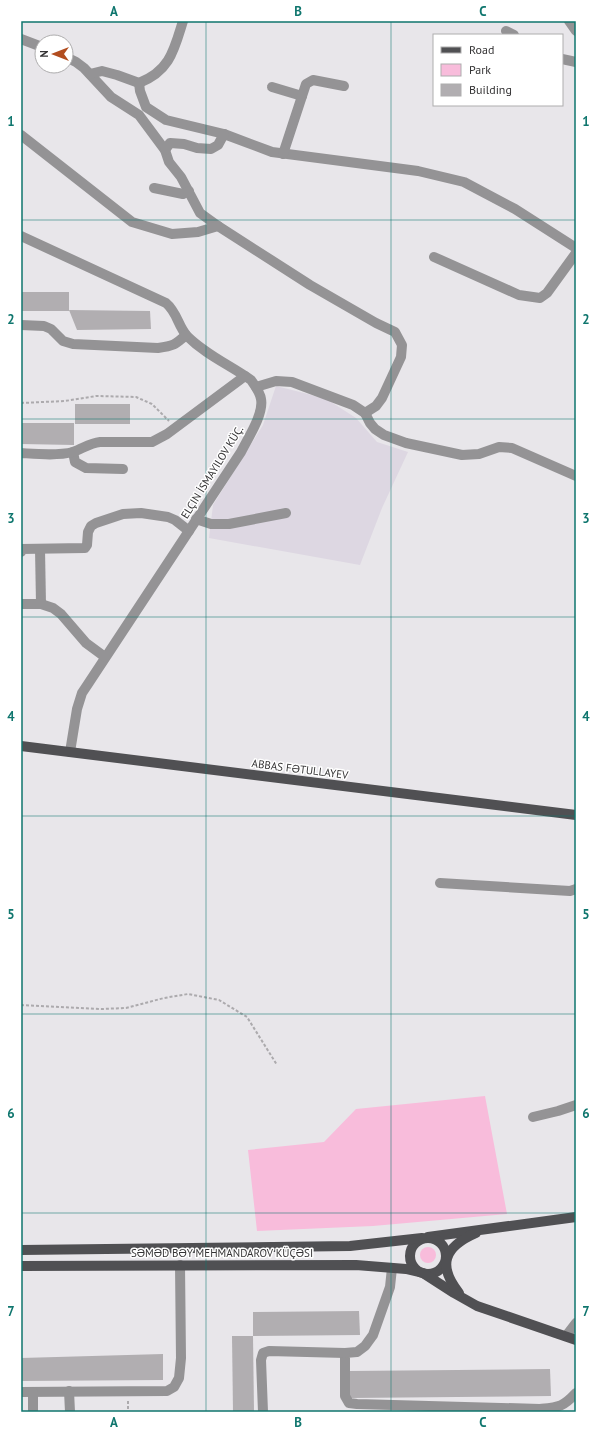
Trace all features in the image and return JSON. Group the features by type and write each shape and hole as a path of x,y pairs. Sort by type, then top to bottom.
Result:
{"main road":[{"name":"ABBAS FƏTULLAYEV","path":"21,746 576,815"},
{"path":"423,1273 435,1273 441,1269 451,1249 458,1243 467,1237 489,1228 576,1217"},
{"name":"SƏMƏD BƏY MEHMANDAROV KÜÇƏSI","path":"21,1250 350,1246 489,1228"},
{"path":"464,1299 453,1285 449,1277 446,1252 440,1241 434,1238 425,1237 413,1245 409,1256 413,1267 464,1299 490,1310 576,1340"},
{"name":"SƏMƏD BƏY MEHMANDAROV KÜÇƏSI","path":"21,1266 356,1265 406,1269 423,1273"}],"street":[{"path":"90,74 102,71 139,83 148,80 163,68 173,53 183,21"},
{"path":"569,21 576,30"},
{"path":"21,39 34,44"},
{"path":"563,59 576,62"},
{"path":"74,61 90,74 111,97 139,115 165,150 169,162 189,190 200,213 310,285 376,323 395,332 402,345 400,357 382,398 376,406 366,413"},
{"path":"283,154 306,84 313,80 344,86"},
{"path":"139,83 140,92 146,107 166,120 224,134 272,152 418,171 464,182 515,209 576,248"},
{"path":"272,87 302,96"},
{"path":"165,150 170,143 211,149 218,145 224,134"},
{"path":"21,136 132,222 172,234 198,232 218,226"},
{"path":"154,188 183,194 189,190"},
{"path":"21,236 166,303 175,313 180,326 186,335 197,346 245,376 256,387 262,399 258,419 241,452 82,693 74,720 70,752"},
{"path":"434,257 519,295 540,298 546,293 576,253"},
{"path":"21,325 44,326 51,329 63,341 74,344 164,347 176,344 186,335"},
{"path":"21,454 62,454 73,452 92,443 152,442 176,428 245,376"},
{"path":"256,387 276,381 292,382 353,405 366,413 370,423 375,429 384,435 406,442 462,455 479,454 499,447 512,448 576,476"},
{"path":"73,452 76,462 86,468 123,469"},
{"path":"21,552 21,549 85,548 87,545 88,532 91,526 128,513 168,517 189,531"},
{"path":"196,519 210,524 229,524 286,513"},
{"path":"40,549 41,604"},
{"path":"21,604 41,604 53,608 61,614 86,642 105,656"},
{"path":"440,883 570,891 576,889"},
{"path":"533,1117 576,1105"},
{"path":"21,1392 167,1391 174,1387 179,1378 181,1358 180,1265"},
{"path":"263,1412 261,1360 263,1352 357,1352 366,1346 373,1335 390,1287 392,1268"},
{"path":"566,1336 576,1323"},
{"path":"345,1352 345,1396 349,1403 540,1409 556,1407 566,1403 576,1393"},
{"path":"70,1391 70,1412"},
{"path":"33,1392 33,1412"}],"path":[{"path":"21,403 65,401 96,396 136,397 152,404 176,428"},
{"path":"21,1005 101,1009 126,1008 164,998 188,994 219,1000 246,1017 277,1065"}],"shaded area":[{"path":"276,386 328,400 356,418 377,442 408,452 382,508 360,565 209,538 213,505 263,425"}],"green space":[{"path":"485,1096 507,1214 373,1226 257,1231 248,1150 324,1142 356,1109"},
{"path":"428,1247 434,1249 436,1255 434,1261 428,1263 422,1261 420,1255 422,1249"}],"building":[{"path":"21,292 69,292 69,311 21,311"},
{"path":"69,310 150,311 151,329 77,330"},
{"path":"75,404 130,404 130,424 75,424"},
{"path":"21,423 74,423 74,445 21,444"},
{"path":"359,1311 360,1335 253,1336 253,1312"},
{"path":"232,1336 253,1336 254,1412 233,1412"},
{"path":"163,1354 163,1380 21,1381 21,1358"},
{"path":"550,1369 551,1396 350,1398 350,1371"}]}
